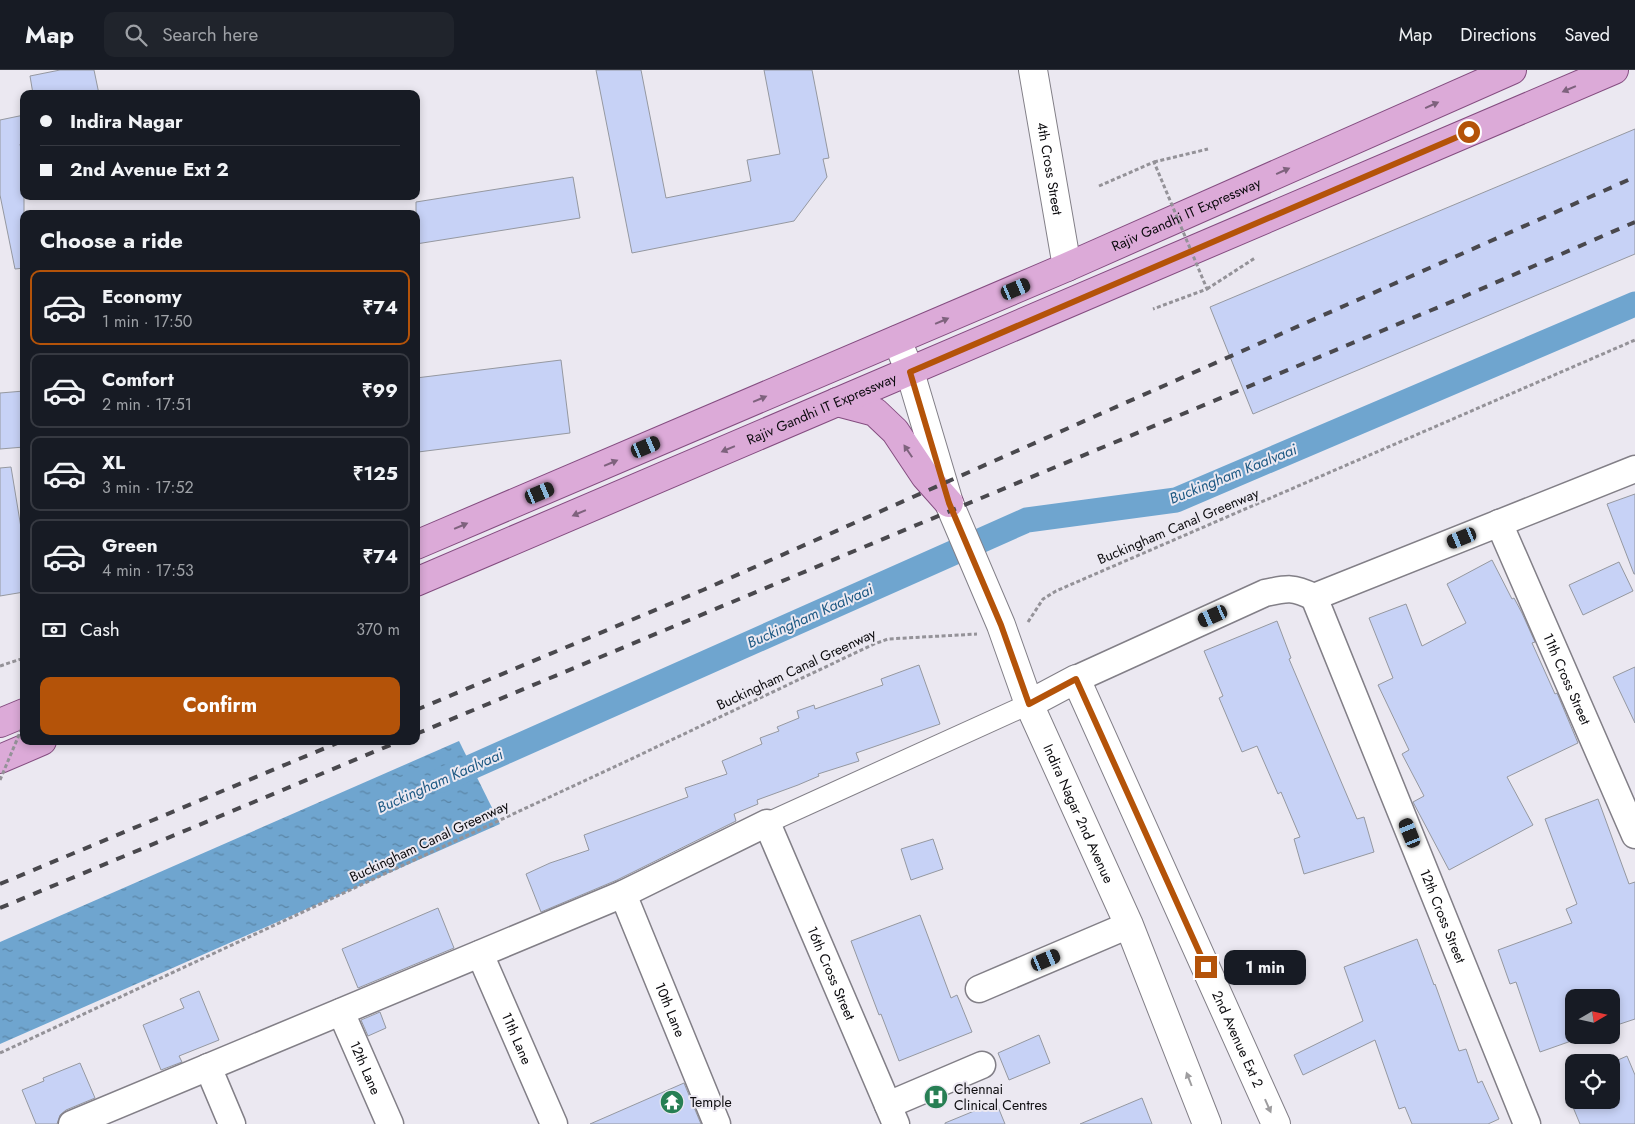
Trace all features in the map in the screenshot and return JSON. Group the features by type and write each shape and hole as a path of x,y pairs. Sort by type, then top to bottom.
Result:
{"main road":[{"name":"Rajiv Gandhi IT Expressway","path":"420,544 1067,267 1512,70"},
{"name":"Rajiv Gandhi IT Expressway","path":"420,580 1614,70"},
{"path":"837,402 875,412 895,431 925,476 949,503"},
{"path":"0,723 20,715"},
{"path":"0,759 33,745"}],"street":[{"name":"4th Cross Street","path":"1033,70 1067,267"},
{"name":"Indira Nagar 2nd Avenue","path":"898,340 910,372 949,503 1002,629 1029,704 1129,925 1203,1120"},
{"path":"72,1124 623,894 767,823 1029,704 1076,679 1265,593 1285,588 1298,590 1314,597 1635,469"},
{"name":"11th Cross Street","path":"1499,523 1635,835"},
{"name":"12th Cross Street","path":"1314,597 1527,1124"},
{"name":"2nd Avenue Ext 2","path":"1076,679 1276,1124"},
{"name":"16th Cross Street","path":"767,823 892,1115"},
{"name":"10th Lane","path":"623,894 718,1124"},
{"path":"978,989 1129,925"},
{"name":"11th Lane","path":"480,954 554,1124"},
{"name":"12th Lane","path":"341,1012 390,1124"},
{"path":"892,1115 982,1065"},
{"path":"208,1067 232,1124"}],"path":[{"path":"1099,186 1154,162 1208,149"},
{"path":"1154,162 1207,290"},
{"path":"1153,309 1207,290 1255,258"},
{"name":"Buckingham Canal Greenway","path":"0,1053 874,644 888,639 904,637 1023,627 1028,623 1043,599 1056,591 1635,340"},
{"path":"0,666 20,659"},
{"path":"0,780 20,732"}],"water":[{"path":"459,741 500,824 0,1044 0,942"}],"building":[{"path":"60,70 94,70 98,90 32,90 30,76"},
{"path":"596,70 641,70 666,198 751,181 747,160 780,154 764,70 812,70 829,158 823,159 827,177 794,221 632,253"},
{"path":"20,116 20,200 24,200 24,210 20,210 20,268 15,269 0,195 0,120"},
{"path":"1635,129 1635,254 1253,414 1210,307"},
{"path":"573,177 580,218 420,243 420,210 416,210 416,202"},
{"path":"561,360 570,433 420,452 420,378"},
{"path":"20,391 20,447 0,449 0,393"},
{"path":"11,467 20,522 20,593 0,596 0,468"},
{"path":"1635,494 1635,574 1634,574 1607,504"},
{"path":"1492,560 1512,599 1514,598 1522,613 1535,642 1532,643 1555,694 1557,693 1578,743 1507,777 1533,825 1449,870 1413,802 1424,796 1402,754 1409,750 1378,685 1393,678 1369,618 1406,604 1422,646 1466,623 1447,584"},
{"path":"1619,562 1633,591 1583,615 1569,585"},
{"path":"1277,621 1291,658 1289,659 1357,819 1364,817 1374,852 1304,874 1294,839 1300,837 1281,792 1278,794 1257,746 1242,752 1219,698 1223,696 1204,651"},
{"path":"919,665 940,724 856,753 859,761 818,774 819,776 798,785 757,800 758,804 734,814 736,821 617,880 541,912 526,874 550,863 589,850 584,835 688,797 685,788 727,774 722,761 762,744 760,738 779,731 777,727 799,718 797,711 814,705 815,709 883,685 881,679"},
{"path":"1635,667 1635,723 1613,677"},
{"path":"1598,799 1629,884 1635,882 1635,1019 1620,1024 1620,989 1565,989 1565,1043 1540,1052 1516,982 1510,984 1498,950 1572,923 1566,909 1577,904 1545,819"},
{"path":"933,839 943,869 911,880 901,849"},
{"path":"438,908 454,948 358,988 342,949"},
{"path":"920,915 951,998 957,995 972,1032 899,1061 851,941"},
{"path":"1417,939 1459,1051 1466,1049 1478,1083 1482,1081 1499,1119 1488,1124 1412,1124 1405,1107 1399,1109 1375,1040 1303,1075 1294,1055 1363,1021 1344,967"},
{"path":"199,991 219,1040 179,1056 182,1062 161,1070 143,1025 184,1008 180,999"},
{"path":"380,1012 386,1028 368,1036 361,1020"},
{"path":"1039,1035 1050,1063 1009,1080 998,1053"},
{"path":"1627,1056 1635,1075 1635,1124 1580,1124 1574,1109 1620,1109 1620,1059"},
{"path":"80,1063 95,1098 66,1110 60,1115 57,1124 36,1124 22,1090 44,1081 43,1078"},
{"name":"Temple","path":"684,1083 701,1124 590,1124"},
{"path":"1142,1098 1152,1124 1080,1124"},
{"path":"996,1102 1005,1124 945,1124 945,1123"}],"waterway":[{"name":"Buckingham Kaalvaai","path":"442,780 1027,520 1176,500 1635,304"}],"railway":[{"path":"420,708 703,590 1635,177"},
{"path":"420,732 1458,299 1635,222"},
{"path":"0,884 332,745"},
{"path":"0,908 390,745"}],"place":[{"name":"Chennai Clinical Centres","path":"936,1097"},
{"name":"Temple","path":"672,1102"}],"route":[{"path":"1206,967 1076,679 1029,704 1001,625 949,503 910,372 1469,132"}]}
